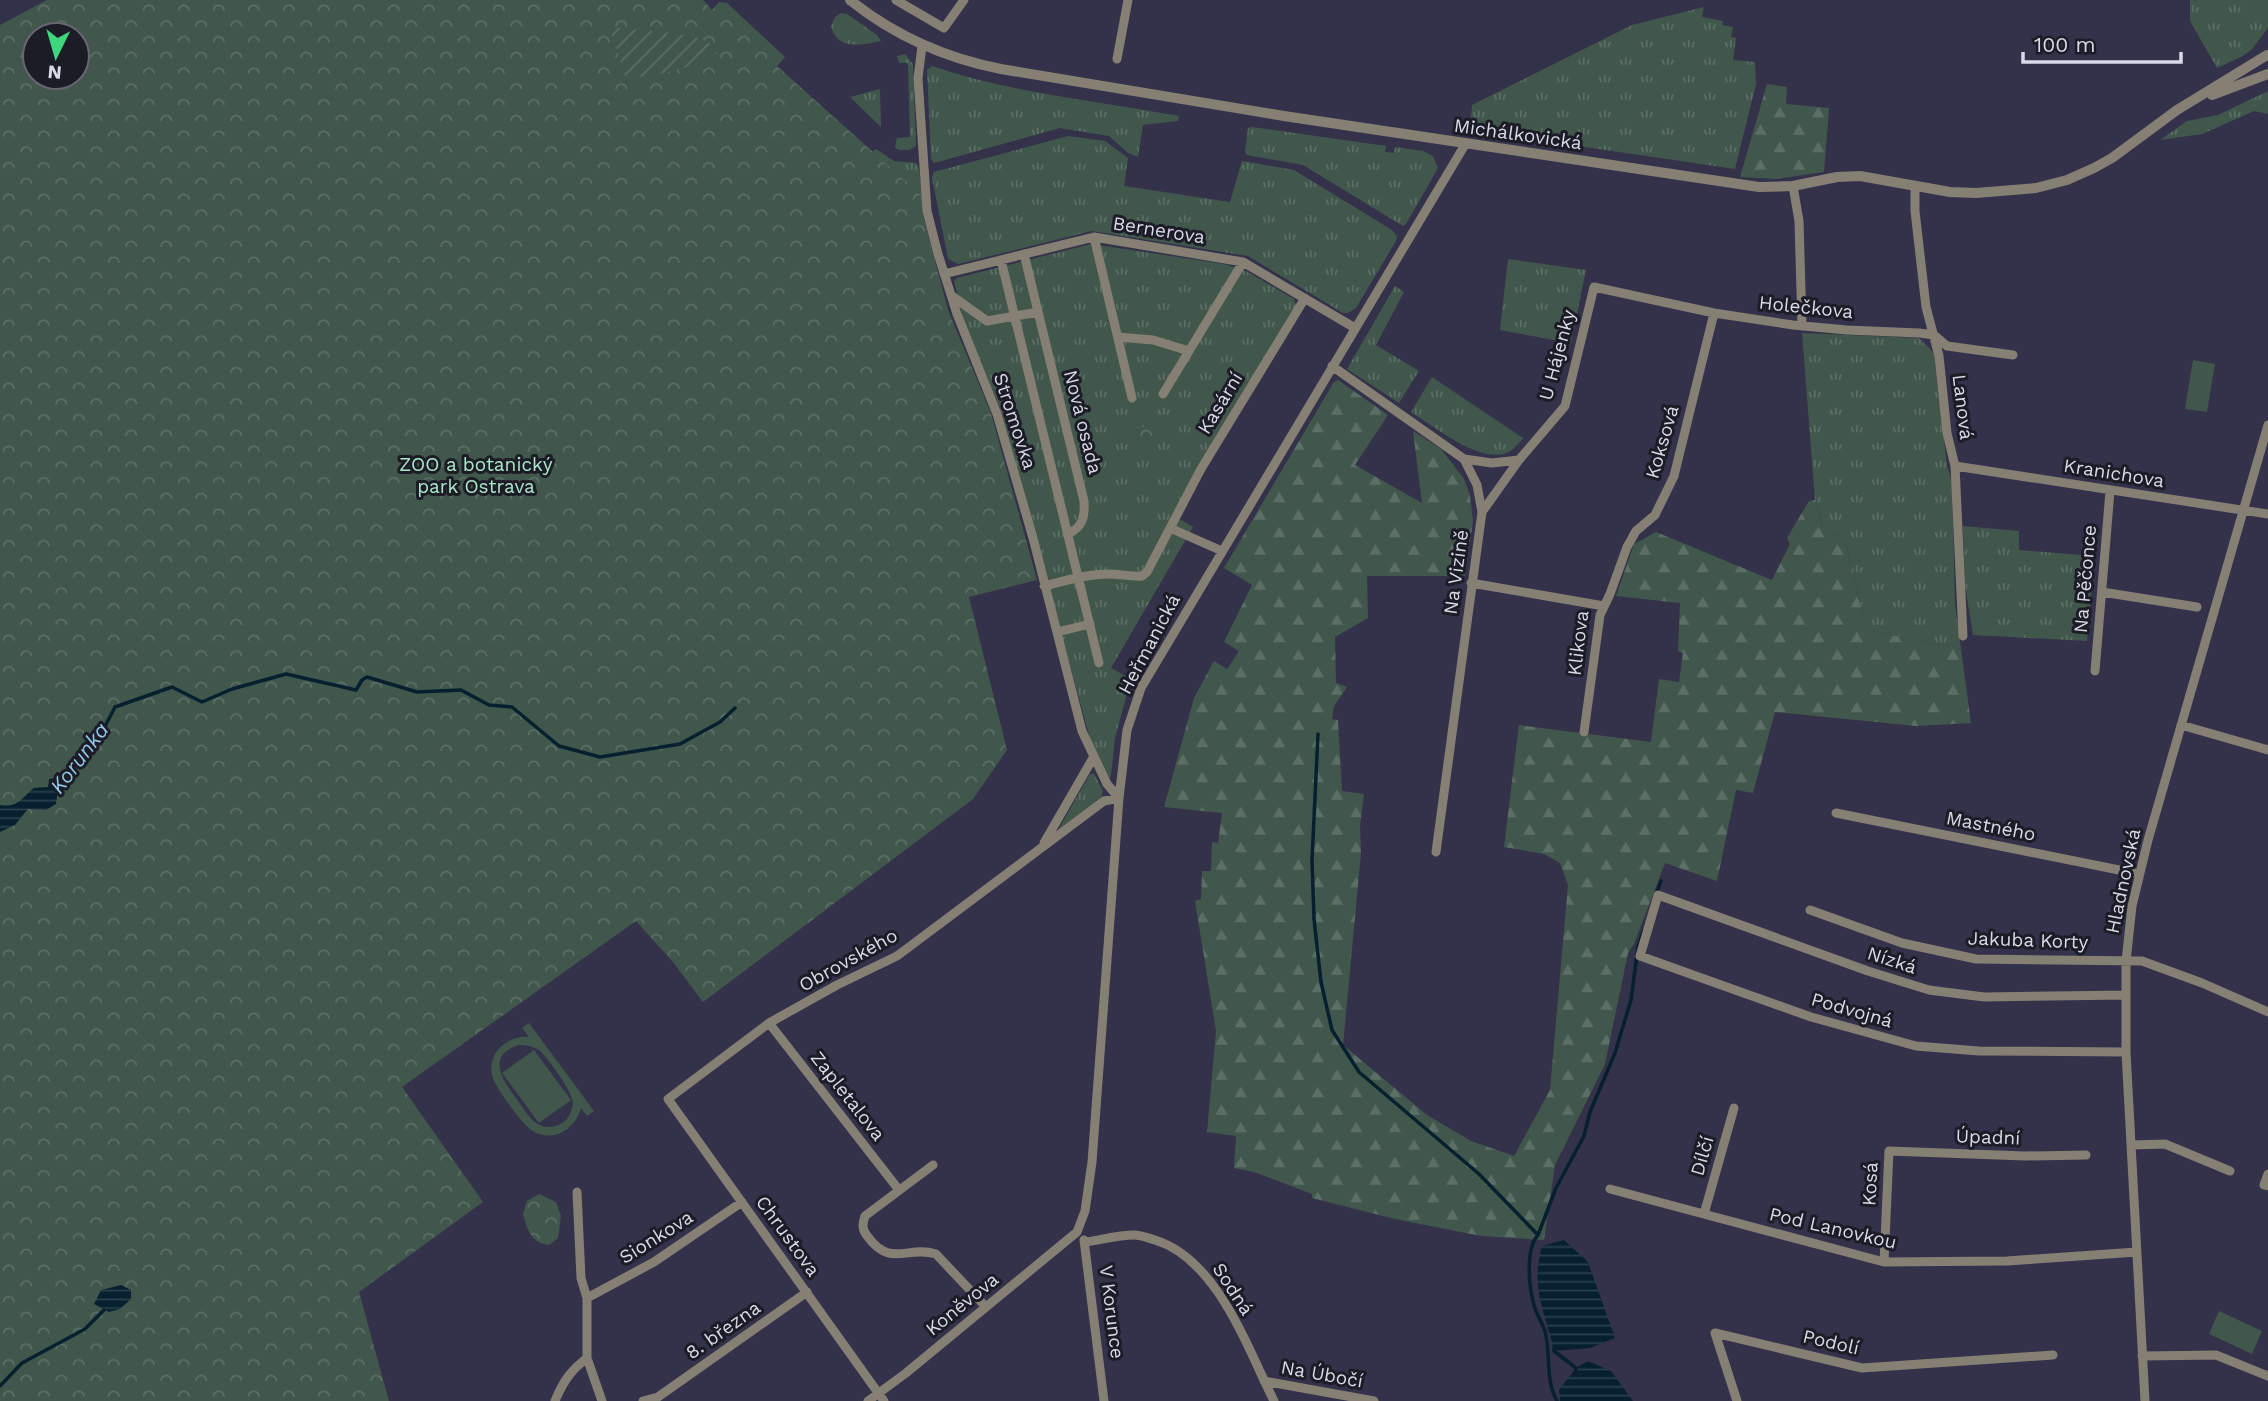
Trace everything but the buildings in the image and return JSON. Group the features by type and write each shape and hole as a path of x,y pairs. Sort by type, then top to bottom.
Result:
{"street":[{"name":"Michálkovická","path":"850,0 887,27 922,46 974,63 1023,74 1759,187 1793,186 1855,176 1976,194 2019,191 2052,184 2103,163 2177,110 2268,56"},
{"path":"896,0 944,28 964,0"},
{"path":"1117,60 1128,0"},
{"path":"2268,44 2268,56"},
{"name":"Stromovka","path":"922,46 918,78 927,211 951,295 997,414 1033,538 1072,695 1093,758 1107,784 1119,797"},
{"name":"Michálkovická","path":"2177,110 2268,74"},
{"name":"Heřmanická","path":"1077,1231 1085,1212 1092,1162 1119,797 1127,730 1141,688 1466,143"},
{"path":"1793,186 1799,221 1802,326"},
{"name":"Lanová","path":"1915,186 1915,211 1924,292 1940,356 1947,433 1955,467 1962,636"},
{"path":"1094,237 1132,398"},
{"name":"Bernerova","path":"944,274 1094,237 1243,262 1355,328"},
{"name":"Nová osada","path":"1024,254 1084,501 1085,515 1078,529 1068,534"},
{"path":"1002,260 1099,663"},
{"path":"1163,394 1243,262"},
{"name":"Holečkova","path":"1594,287 1714,313 1802,326 1934,335 1947,346 2012,355"},
{"name":"U Hájenky","path":"1482,512 1519,460 1565,406 1594,287"},
{"path":"951,295 987,321 1038,312"},
{"name":"Kasární","path":"1078,577 1113,574 1142,576 1161,548 1201,469 1304,298"},
{"name":"Koksová","path":"1604,606 1636,531 1655,515 1674,476 1714,313"},
{"path":"1118,337 1153,340 1189,351"},
{"path":"1332,366 1464,459 1492,463 1519,460"},
{"name":"Hladnovská","path":"2145,1401 2126,1052 2126,961 2132,906 2268,425"},
{"name":"Na Vizině","path":"1436,852 1482,512 1477,485 1464,459"},
{"name":"Kranichova","path":"1955,467 2268,514"},
{"name":"Na Pěčonce","path":"2095,671 2110,491"},
{"path":"1170,528 1222,551"},
{"path":"1044,586 1078,577"},
{"name":"Klikova","path":"1471,583 1604,606 1600,615 1584,732"},
{"path":"2102,592 2197,607"},
{"path":"1057,632 1090,624"},
{"path":"2181,725 2268,750"},
{"name":"Obrovského","path":"1042,847 1093,758"},
{"name":"Obrovského","path":"668,1099 769,1023 837,985 897,956 1104,801 1119,797"},
{"name":"Mastného","path":"1836,813 2139,874"},
{"name":"Nízká","path":"1658,895 1928,990 1984,997 2126,995"},
{"name":"Podvojná","path":"1658,895 1640,956 1811,1017 1916,1046 1979,1051 2126,1052"},
{"name":"Jakuba Korty","path":"1810,910 1902,943 1976,959 2142,961 2202,983 2268,1012"},
{"name":"Zapletalova","path":"769,1023 899,1190"},
{"name":"Chrustova","path":"668,1099 882,1397"},
{"name":"Dílčí","path":"1704,1214 1734,1108"},
{"path":"2132,1146 2165,1144 2230,1171"},
{"name":"Úpadní","path":"1889,1151 2025,1156 2086,1155"},
{"name":"Kosá","path":"1884,1262 1889,1151"},
{"path":"933,1165 865,1216 864,1232 874,1246 883,1252 895,1255 928,1251 936,1254 986,1307"},
{"path":"2268,1174 2264,1185 2268,1186"},
{"name":"Pod Lanovkou","path":"1610,1189 1884,1262 2007,1261 2137,1252"},
{"path":"577,1192 581,1279 587,1297 587,1358 602,1401"},
{"name":"Sionkova","path":"587,1297 654,1262 742,1202"},
{"name":"V Korunce","path":"1077,1231 1086,1242 1104,1401"},
{"name":"Koněvova","path":"868,1401 882,1397 1077,1231"},
{"name":"Sodná","path":"1086,1242 1136,1235 1163,1243 1189,1258 1210,1280 1221,1297 1274,1401"},
{"name":"8. března","path":"643,1401 657,1399 807,1292"},
{"name":"Podolí","path":"1737,1401 1715,1333 1863,1368 2053,1355"},
{"path":"2142,1356 2216,1355 2268,1376"},
{"path":"555,1401 571,1370 587,1358"},
{"name":"Na Úbočí","path":"1264,1381 1374,1401"}],"green space":[{"name":"ZOO a botanický park Ostrava","path":"47,0 703,0 712,10 719,2 727,3 785,57 777,66 922,196 923,215 948,310 991,413 1037,580 969,597 1007,750 973,799 703,1002 673,962 636,921 402,1087 483,1202 359,1292 389,1401 0,1401 0,25"},
{"path":"2190,0 2268,0 2268,28 2252,49 2217,68 2190,21"},
{"path":"1704,7 1702,17 1723,21 1722,25 1733,27 1731,37 1736,38 1733,60 1755,62 1756,84 1735,169 1470,130 1472,105 1632,25"},
{"path":"841,13 847,14 877,35 881,41 866,44 844,43 834,34 831,26 835,17"},
{"path":"610,27 697,38 709,43 717,53 684,68 626,79"},
{"path":"905,54 913,64 916,146 909,150 899,150 895,147 897,138 910,137 908,63 899,63 897,56"},
{"path":"932,66 1023,90 1179,116 1178,121 1143,125 1138,157 1128,153 1109,136 1060,128 934,163 931,159 927,70"},
{"path":"1767,84 1787,87 1786,104 1829,108 1824,172 1776,179 1740,177"},
{"path":"880,89 881,127 850,97"},
{"path":"2268,91 2268,114 2254,111 2202,134 2160,140 2187,121 2218,115"},
{"path":"1248,128 1386,146 1385,152 1394,153 1395,147 1423,151 1433,156 1438,168 1403,226 1303,165 1247,155 1245,152"},
{"path":"1068,136 1105,141 1128,158 1124,186 1230,202 1242,161 1294,170 1392,230 1397,236 1396,241 1356,308 1348,313 1343,313 1248,256 1092,231 958,264 948,259 932,177 934,172"},
{"path":"876,149 894,161 916,163 922,196 872,152"},
{"path":"1091,244 1224,264 1246,271 1294,299 1296,305 1173,515 1193,527 1111,668 1131,679 1115,738 1109,779 1092,746 1000,408 964,323 954,281 957,278"},
{"path":"1508,259 1586,270 1571,343 1500,330"},
{"path":"1395,286 1404,292 1376,345 1419,371 1399,403 1347,369"},
{"path":"1802,333 1919,338 1934,353 1947,466 1952,482 1955,605 1961,649 1866,630 1845,538 1823,528 1815,500"},
{"path":"2193,360 2215,364 2207,412 2185,409"},
{"path":"1432,377 1524,438 1512,450 1501,454 1488,454 1474,450 1433,427 1411,412"},
{"path":"1338,380 1388,415 1355,465 1422,503 1413,431 1441,449 1464,479 1470,495 1473,521 1465,576 1367,576 1368,618 1335,637 1336,683 1347,687 1334,706 1332,719 1338,720 1342,791 1364,794 1343,1045 1427,1115 1471,1141 1514,1156 1550,1090 1568,885 1560,863 1544,854 1504,847 1519,725 1651,742 1659,679 1679,682 1683,653 1678,651 1680,603 1616,596 1634,544 1656,532 1772,580 1790,544 1787,538 1809,501 1815,500 1823,528 1845,538 1866,630 1961,649 1971,723 1916,726 1775,712 1753,793 1736,790 1717,881 1665,863 1634,944 1628,953 1605,1064 1555,1165 1544,1240 1481,1236 1395,1219 1312,1198 1312,1194 1254,1172 1234,1168 1236,1136 1207,1132 1216,1031 1195,901 1201,899 1202,871 1211,871 1212,842 1218,843 1222,813 1164,807 1194,698 1214,661 1227,669 1239,651 1224,642 1252,585 1224,568 1334,382"},
{"path":"1155,425 1163,430 1164,440 1155,443 1155,453 1146,456 1136,450 1135,440 1129,437 1129,430"},
{"path":"1963,526 2019,531 2019,550 2094,556 2087,641 1973,635 1965,585"},
{"path":"1090,774 1094,774 1103,791 1100,800 1058,830"},
{"path":"529,1023 594,1111 587,1116 581,1108 574,1123 554,1135 547,1136 531,1130 516,1114 493,1078 492,1061 500,1048 513,1039 529,1037 522,1028","holes":["519,1045 540,1051 569,1091 573,1102 572,1109 567,1119 559,1125 546,1127 533,1121 503,1078 500,1070 502,1056"]},
{"path":"534,1050 571,1100 539,1123 502,1073"},
{"path":"539,1194 556,1202 561,1216 558,1238 549,1245 534,1238 528,1230 523,1214 527,1201"},
{"path":"2219,1311 2262,1331 2252,1354 2209,1334"}],"water":[{"path":"55,778 64,783 65,789 57,796 56,804 46,810 28,809 15,825 0,832 0,805 12,805 34,788 48,787 49,779"},
{"path":"1564,1240 1588,1262 1615,1338 1590,1348 1554,1351 1538,1287 1539,1261 1542,1246"},
{"path":"121,1285 131,1290 131,1299 120,1309 109,1312 94,1304 101,1290"},
{"path":"1588,1361 1611,1371 1633,1401 1560,1401 1559,1390 1576,1368"}],"waterway":[{"name":"Korunka","path":"60,782 99,738 115,707 172,687 202,702 232,689 286,674 356,690 367,677 417,692 461,690 489,705 512,707 559,746 600,757 680,744 720,722 735,708"},
{"path":"1318,734 1312,860 1314,919 1321,982 1332,1030 1359,1072 1479,1174 1538,1235 1531,1249 1531,1289 1535,1308 1545,1331 1551,1384 1557,1401"},
{"path":"1656,895 1661,881"},
{"path":"1538,1235 1556,1188 1584,1136 1590,1112 1615,1053 1631,1000 1638,947 1643,932"},
{"path":"0,1386 22,1363 85,1329 104,1310"},
{"path":"1554,1347 1554,1351 1576,1368 1576,1371"}]}
